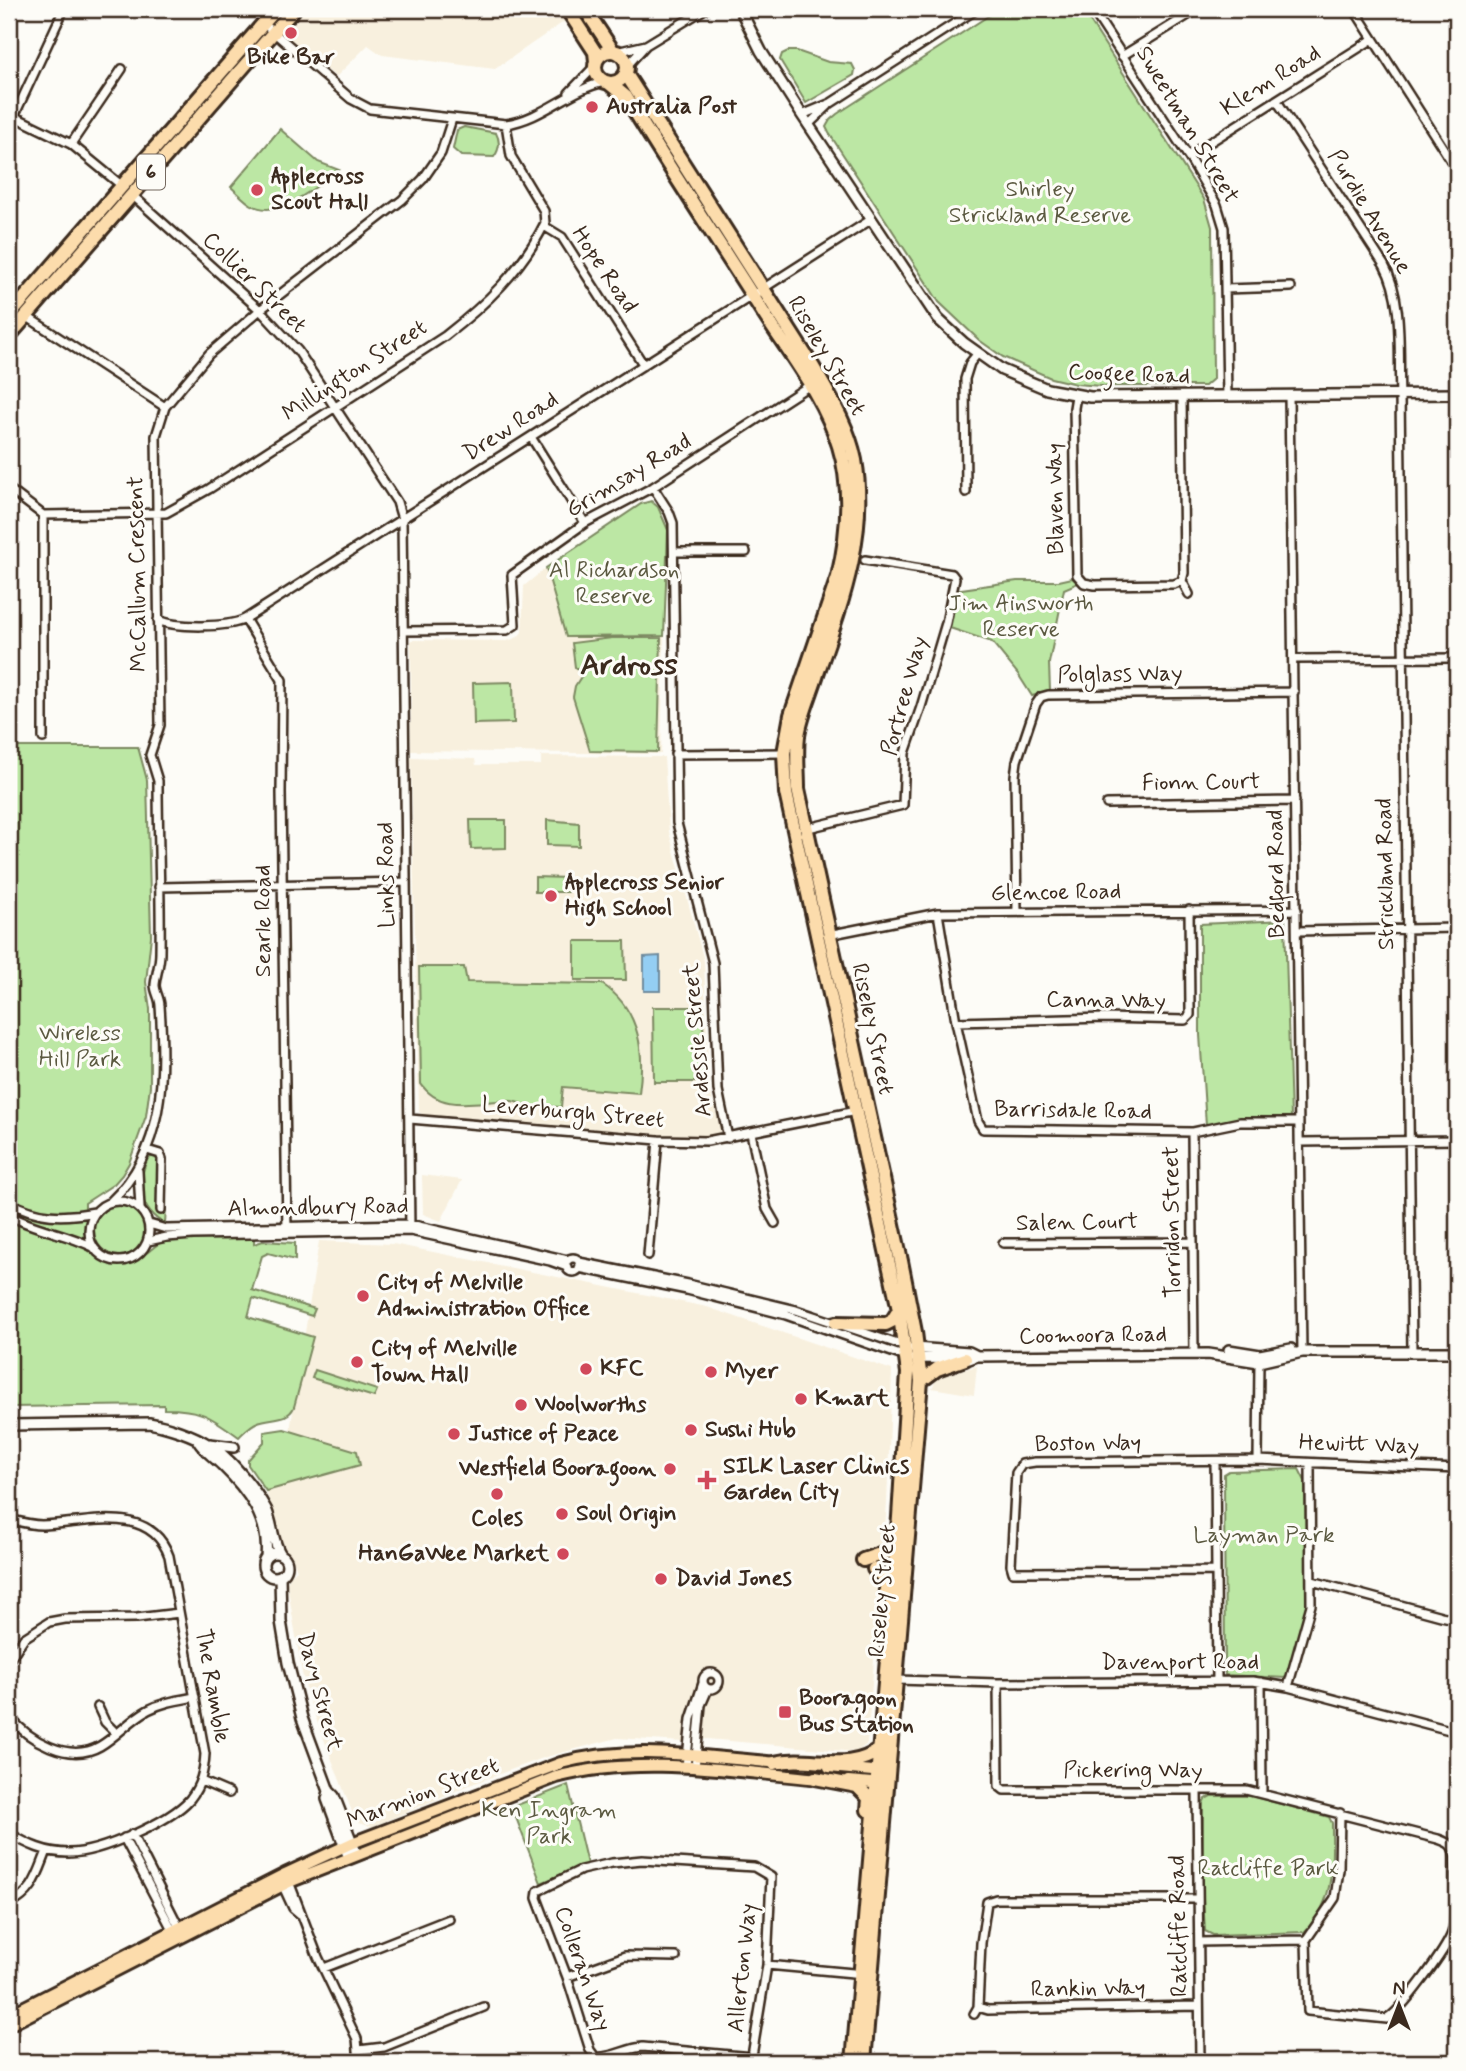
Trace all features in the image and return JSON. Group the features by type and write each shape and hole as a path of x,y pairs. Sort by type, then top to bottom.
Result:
{"highway":[{"name":"6","path":"268,28 276,9"},
{"name":"6","path":"9,336 14,312 268,28 294,9"},
{"name":"Riseley Street","path":"567,9 595,52 598,76 625,97 757,291 813,368 839,414 850,442 858,487 854,559 791,753"},
{"name":"Riseley Street","path":"585,9 615,52 622,56 627,70 828,418 841,456 854,559"},
{"path":"596,63 606,52 615,52"},
{"path":"607,82 622,79 627,70"},
{"name":"Riseley Street","path":"853,2062 865,1974 882,1778 879,1750 912,1353 898,1248 799,829 798,789 791,753 791,715 838,577 854,559"},
{"name":"Riseley Street","path":"824,936 856,1111 899,1310 921,1381 897,1680 869,1858 864,2062"},
{"path":"836,1323 886,1324 892,1321 899,1310"},
{"path":"921,1381 937,1369 971,1358"},
{"path":"863,1560 886,1552 897,1539"},
{"path":"874,1569 886,1579 885,1601 890,1611"},
{"path":"774,1763 792,1759 855,1762 866,1759 879,1750"},
{"path":"815,1778 849,1783 869,1798 864,1844 869,1858"}],"main road":[{"name":"Marmion Street","path":"9,2015 284,1880 538,1771 583,1757 633,1752 815,1778 882,1778"},
{"name":"Marmion Street","path":"691,1762 774,1763 882,1778"},
{"name":"Marmion Street","path":"9,2025 178,1933"}],"street":[{"path":"9,127 11,115 64,9"},
{"path":"615,52 646,45 705,9"},
{"name":"Coogee Road","path":"740,9 761,51 808,125 933,312 947,328 1002,370 1033,384 1076,396 1457,394"},
{"path":"802,115 831,103 977,9"},
{"name":"Sweetman Street","path":"1092,9 1188,156 1223,220 1227,396"},
{"path":"1122,56 1198,9"},
{"path":"1354,9 1457,170"},
{"path":"268,28 363,107 506,124 526,120 566,96 607,82"},
{"name":"Klem Road","path":"1188,156 1373,39"},
{"path":"627,70 646,45"},
{"path":"566,96 596,63"},
{"path":"71,144 122,69"},
{"name":"Purdie Avenue","path":"1277,101 1391,278 1396,297 1400,395"},
{"path":"808,125 831,103"},
{"name":"Collier Street","path":"11,115 71,144 126,189 260,310 298,351 397,502 402,519"},
{"name":"McCallum Crescent","path":"111,1201 138,1170 157,1116 162,1084 160,1002 155,986 160,956 158,781 150,755 160,725 156,436 165,407 209,354 260,310 402,200 423,179 441,153 452,119"},
{"name":"Hope Road","path":"506,124 512,156 544,211 544,226 562,237 643,364"},
{"name":"Drew Road","path":"158,620 168,624 229,624 245,619 872,219"},
{"name":"Millington Street","path":"43,515 166,513 183,505 445,336 503,286 544,226"},
{"path":"1225,289 1291,288"},
{"path":"14,312 165,407"},
{"path":"966,492 965,379 970,363 978,353"},
{"name":"Grimsay Road","path":"404,631 507,630 515,625 512,575 585,523 653,487 810,385"},
{"name":"Strickland Road","path":"1400,395 1412,1352"},
{"name":"Blaven Way","path":"1076,396 1077,575 1084,583 1095,585 1174,584 1182,581"},
{"name":"Bedford Road","path":"1289,396 1302,1352"},
{"path":"1182,397 1182,581 1189,594"},
{"path":"531,437 585,523"},
{"name":"Ardessie Street","path":"653,487 671,518 674,552 678,832 713,963 718,1090 728,1138"},
{"path":"9,489 43,515 43,738"},
{"name":"Links Road","path":"402,519 410,1228"},
{"path":"674,552 746,552"},
{"name":"Portree Way","path":"799,829 903,805 905,753 950,609 954,578 952,574 854,559"},
{"name":"Searle Road","path":"245,619 282,680 287,1230"},
{"path":"1293,659 1457,658"},
{"name":"Polglass Way","path":"1017,912 1015,769 1036,704 1041,697 1294,692"},
{"path":"675,754 791,753"},
{"name":"Fionn Court","path":"1107,804 1295,801"},
{"path":"159,887 406,881"},
{"name":"Canna Way","path":"957,1021 1106,1018 1185,1020 1190,1015 1189,910"},
{"name":"Glencoe Road","path":"824,936 938,913 1297,910"},
{"name":"Barrisdale Road","path":"938,913 957,1021 978,1121 983,1129 1192,1132 1240,1122 1299,1122"},
{"path":"1297,930 1457,928"},
{"name":"Leverburgh Street","path":"410,1119 658,1140 707,1141 856,1111"},
{"name":"Torridon Street","path":"1192,1132 1194,1354"},
{"path":"751,1133 766,1209 775,1223"},
{"path":"648,1255 658,1140"},
{"path":"1301,1142 1457,1140"},
{"path":"146,1150 160,1154 162,1159 161,1210"},
{"name":"McCallum Crescent","path":"138,1170 140,1208"},
{"path":"9,1202 22,1210 59,1217 95,1212 111,1201 131,1203 140,1208 149,1224 148,1241 139,1254 124,1261 113,1261 93,1247 65,1235 37,1228 9,1215"},
{"path":"93,1247 89,1230 95,1212"},
{"name":"Almondbury Road","path":"149,1224 166,1229 410,1228 568,1264 574,1258 579,1265"},
{"name":"Almondbury Road","path":"148,1241 183,1236 287,1230"},
{"name":"Salen Court","path":"1003,1244 1193,1242"},
{"path":"579,1265 786,1315 912,1353"},
{"path":"579,1265 702,1287 796,1310 912,1353"},
{"name":"Coomoora Road","path":"912,1353 971,1358 1194,1354 1259,1358 1302,1352 1457,1352"},
{"path":"1258,1460 1259,1358"},
{"path":"9,1420 36,1423"},
{"path":"9,1425 149,1423 171,1428 209,1444 234,1447"},
{"path":"197,1440 235,1479 258,1510 268,1545 264,1569 276,1576 285,1571 286,1564 275,1546 270,1520 264,1507 229,1461 209,1444"},
{"name":"Boston Way","path":"1216,1571 1013,1573 1011,1565 1016,1473 1022,1464 1258,1460"},
{"name":"Hewitt Way","path":"1258,1460 1457,1469"},
{"path":"1215,1461 1217,1681"},
{"path":"1288,1687 1311,1605 1310,1464"},
{"name":"The Ramble","path":"9,1520 41,1525 121,1520 148,1527 166,1547 205,1754 201,1781"},
{"path":"266,1557 281,1555"},
{"name":"Davy Street","path":"276,1576 281,1621 302,1718 329,1791 327,1799 351,1850"},
{"path":"1312,1581 1441,1616 1450,1618 1457,1614"},
{"path":"9,1660 24,1638 49,1622 179,1613"},
{"name":"Davenport Road","path":"897,1680 998,1683 1261,1682 1457,1732"},
{"path":"1261,1682 1262,1792"},
{"name":"Pickering Way","path":"998,1683 999,1786 1002,1794 1196,1790 1262,1792 1450,1843 1455,1857 1456,1894"},
{"path":"691,1762 694,1707 706,1686"},
{"path":"9,1716 19,1727 48,1746 68,1752 95,1749 139,1715 156,1706 195,1697"},
{"path":"98,1707 105,1722 116,1733"},
{"path":"9,1833 25,1843 47,1851 90,1851 128,1836 178,1810 201,1781 229,1793"},
{"name":"Ratcliffe Road","path":"1196,1790 1200,2062"},
{"path":"1340,1813 1339,1870 1335,1898 1306,1940 1306,2015 1387,2019 1394,2015 1453,1931 1456,1894"},
{"path":"128,1836 178,1933"},
{"path":"9,1905 23,1897 33,1885 47,1851"},
{"name":"Colleran Way","path":"751,2059 643,2047 629,2048 604,2058 595,2057 590,2050 567,1977 537,1898 538,1891 544,1886 581,1870 642,1860 754,1867 771,1877"},
{"name":"Allerton Way","path":"751,2059 767,1965 771,1877"},
{"path":"284,1880 358,2039 359,2062"},
{"path":"974,2014 978,2007 984,1899 1198,1899"},
{"path":"324,1968 449,1919"},
{"path":"1199,1942 1306,1940"},
{"path":"567,1977 625,1956 676,1956"},
{"path":"767,1965 865,1974"},
{"name":"Rankin Way","path":"978,2007 988,2010 1199,2006"},
{"path":"359,2050 384,2047 484,2007"}],"shaded area":[{"path":"305,9 557,9 565,21 495,69 382,55 368,45 336,77 290,39 291,24"},
{"path":"651,501 658,507 667,533 661,754 411,751 411,640 507,641 518,637 522,632 524,586 546,568 641,504"},
{"name":"Applecross Senior High School","path":"541,756 664,757 669,832 704,961 709,1090 721,1126 720,1134 715,1138 707,1141 427,1117 419,1112 411,757 475,759 476,765 541,765"},
{"path":"422,1175 462,1180 441,1221 423,1214"},
{"path":"319,1241 393,1244 707,1307 892,1370 887,1503 867,1744 856,1752 707,1739 683,1742 617,1738 546,1757 472,1784 372,1827 356,1822 310,1703 302,1673 287,1583 297,1570 291,1555 286,1553 266,1491 360,1465 357,1451 290,1431"},
{"path":"977,1366 974,1395 932,1388 936,1380 943,1375"}],"green space":[{"name":"Shirley Strickland Reserve","path":"999,9 1082,9 1204,199 1212,227 1213,379 1205,386 1076,384 1051,378 1003,357 979,340 939,302 829,133 826,127 837,114"},
{"path":"797,51 828,62 852,64 854,75 806,103 780,60 782,54"},
{"path":"464,127 496,133 499,146 494,157 461,156 453,149 457,130"},
{"path":"280,129 318,162 339,170 298,199 286,205 263,209 249,203 231,187"},
{"name":"Al Richardson Reserve","path":"651,501 658,507 668,530 664,636 566,637 546,568 641,504"},
{"name":"Jim Ainsworth Reserve","path":"1072,578 1078,583 1064,589 1049,663 1050,691 1032,696 992,642 944,626 955,590 1017,581 1059,581"},
{"path":"612,638 661,638 658,752 590,751 573,697 575,686 582,675 575,667 572,643"},
{"path":"513,682 514,723 474,724 473,683"},
{"name":"Wireless Hill Park","path":"9,747 138,747 147,780 151,936 146,982 150,1009 150,1086 146,1116 129,1163 114,1184 85,1203 85,1216 89,1217 85,1227 85,1248 102,1260 116,1265 139,1258 161,1242 174,1238 254,1237 254,1244 263,1241 295,1243 295,1260 268,1253 262,1256 252,1290 315,1309 312,1316 253,1298 248,1317 313,1337 294,1407 288,1415 255,1423 239,1437 205,1415 188,1410 164,1409 164,1405 9,1407"},
{"path":"470,820 506,820 506,848 471,849"},
{"path":"547,820 579,823 579,846 547,845"},
{"path":"535,877 568,878 568,892 535,892"},
{"path":"1285,920 1291,1118 1243,1118 1206,1125 1200,1035 1200,924"},
{"path":"575,941 625,941 626,980 575,980"},
{"path":"419,967 464,967 467,982 602,984 625,1006 637,1032 641,1062 639,1093 563,1087 561,1107 532,1107 512,1101 451,1102 430,1094 421,1084"},
{"path":"653,1007 703,1007 704,1082 654,1082"},
{"path":"154,1156 159,1161 159,1203 166,1208 165,1224 150,1211 142,1196 144,1168 148,1158"},
{"path":"120,1204 130,1206 138,1212 144,1220 144,1240 138,1248 130,1254 120,1256 110,1254 102,1248 96,1240 94,1230 96,1220 102,1212 110,1206"},
{"path":"315,1370 377,1390 374,1397 312,1378"},
{"path":"284,1429 357,1451 360,1465 266,1491 248,1465 248,1460 264,1442 264,1432"},
{"name":"Layman Park","path":"1299,1469 1305,1481 1307,1603 1286,1678 1225,1675 1224,1474 1229,1471"},
{"name":"Ken Ingram Park","path":"568,1785 587,1864 541,1883 512,1807"},
{"name":"Ratcliffe Park","path":"1211,1796 1251,1796 1329,1817 1332,1823 1332,1867 1327,1895 1314,1921 1304,1932 1213,1935 1205,1931 1202,1882 1203,1804 1205,1799"}],"water":[{"path":"660,956 660,991 644,991 644,957"}],"place":[{"name":"Bike Bar","path":"291,33"},
{"name":"Australia Post","path":"592,107"},
{"name":"Applecross Scout Hall","path":"257,190"},
{"name":"Applecross Senior High School","path":"551,896"},
{"name":"City of Melville Administration Office","path":"363,1296"},
{"name":"City of Melville Town Hall","path":"357,1362"},
{"name":"KFC","path":"586,1369"},
{"name":"Myer","path":"711,1372"},
{"name":"Kmart","path":"801,1399"},
{"name":"Woolworths","path":"521,1405"},
{"name":"Sushi Hub","path":"691,1430"},
{"name":"Justice of Peace","path":"454,1434"},
{"name":"Westfield Booragoon","path":"670,1469"},
{"name":"SILK Laser Clinics Garden City","path":"707,1480"},
{"name":"Coles","path":"497,1494"},
{"name":"Soul Origin","path":"562,1514"},
{"name":"HanGaWee Market","path":"563,1554"},
{"name":"David Jones","path":"661,1579"},
{"name":"Booragoon Bus Station","path":"785,1712"}],"district":[{"name":"Ardross","path":"629,665"}]}
